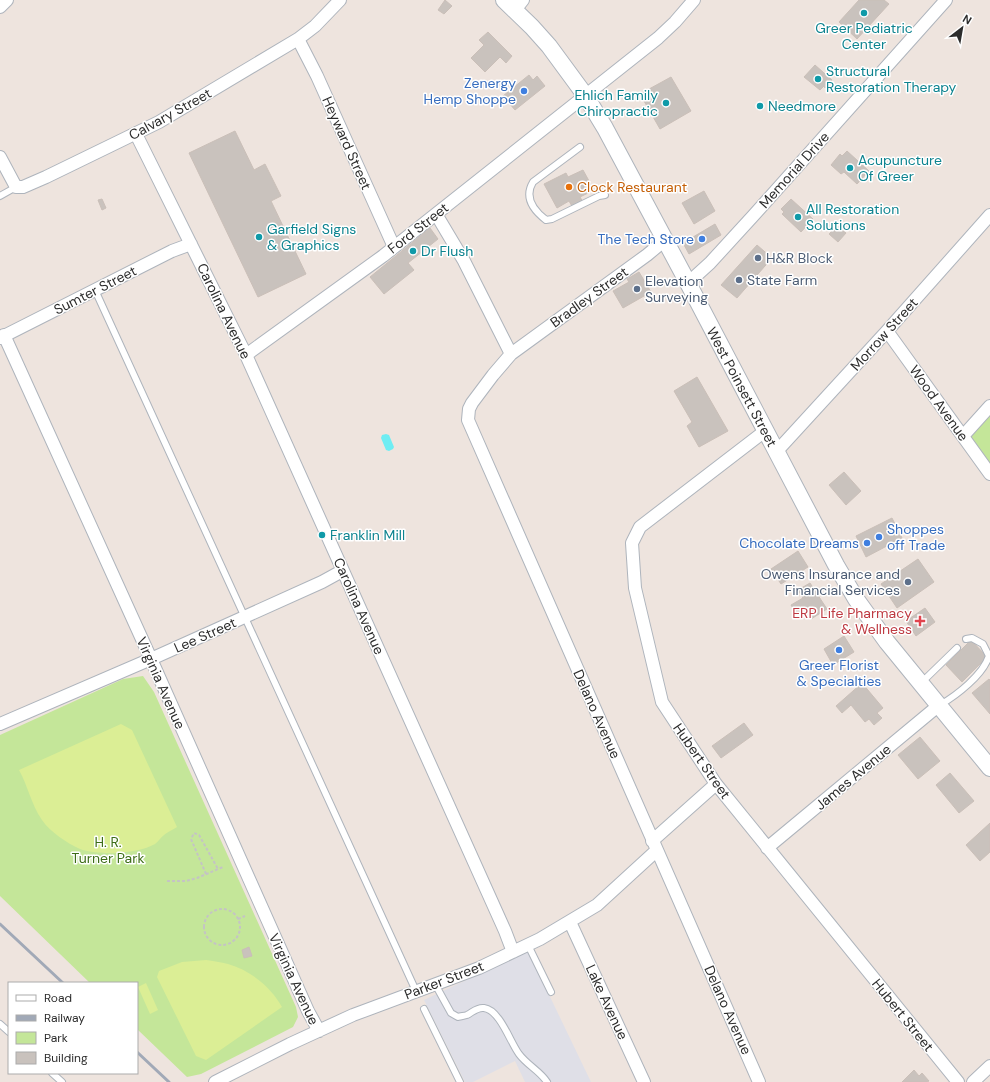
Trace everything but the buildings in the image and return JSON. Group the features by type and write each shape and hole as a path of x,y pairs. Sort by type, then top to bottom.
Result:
{"main road":[{"name":"West Poinsett Street","path":"514,3 549,46 585,95 605,128 856,599 886,642 990,768"}],"street":[{"path":"0,7 7,0"},
{"name":"Calvary Street","path":"16,187 23,187 46,177 159,122 298,39 315,26 340,0"},
{"name":"Ford Street","path":"246,355 394,247 436,214 669,29 694,0"},
{"name":"Memorial Drive","path":"688,283 710,263 753,216 946,0"},
{"name":"Heyward Street","path":"298,39 317,76 394,247"},
{"name":"Carolina Avenue","path":"136,134 246,355 505,931 513,952"},
{"path":"0,157 16,187"},
{"path":"436,214 464,261 511,354"},
{"name":"Morrow Street","path":"777,451 887,331 990,215"},
{"name":"Bradley Street","path":"511,354 665,240"},
{"name":"Sumter Street","path":"2,336 172,251 191,244"},
{"name":"Wood Avenue","path":"887,331 990,474"},
{"name":"Virginia Avenue","path":"2,336 151,659 308,1011 319,1031"},
{"name":"Delano Avenue","path":"511,354 472,403 469,409 468,420 759,1082"},
{"path":"963,436 990,406"},
{"name":"Hubert Street","path":"765,430 640,527 632,543 635,588 662,702 716,784 958,1082"},
{"name":"Lee Street","path":"0,724 244,618 322,582 342,571"},
{"name":"James Avenue","path":"768,848 938,706"},
{"name":"Parker Street","path":"214,1082 352,1015 479,968 528,945 570,922 597,905 716,784"},
{"name":"Lake Avenue","path":"570,922 644,1082"},
{"path":"973,1082 990,1066"}],"lane":[{"path":"580,147 532,182 529,188 531,205 539,215 546,220 599,196 605,195"},
{"path":"0,196 16,187"},
{"path":"95,290 416,992"},
{"path":"938,706 949,700 971,681 987,662 989,656 983,644 972,638 966,639"},
{"path":"920,684 957,648"},
{"path":"528,945 551,992"},
{"path":"435,984 451,1013 458,1017 467,1015 482,1008 488,1009 498,1017 519,1054 528,1065 548,1082"},
{"path":"424,1008 460,1082"},
{"path":"0,1024 8,1031"},
{"path":"53,1074 62,1082"}],"path":[{"path":"206,874 191,839 194,833 199,835 218,869"},
{"path":"167,881 186,881 223,867"},
{"path":"217,911 229,911 238,919 240,930 238,935 230,943 219,945 210,940 206,935 204,930 205,923 211,913 217,911"},
{"path":"238,919 245,916"}],"shaded area":[{"path":"528,951 591,1082 525,1082 515,1061 473,1082 465,1082 424,1000"}],"green space":[{"path":"990,413 990,465 969,436"},
{"name":"H. R. Turner Park","path":"143,676 154,692 296,1007 298,1017 293,1027 201,1074 187,1077 138,1030 138,982 89,982 0,896 0,735 123,679"},
{"path":"121,724 132,730 177,827 165,834 155,844 139,850 118,853 97,853 80,849 59,837 45,824 35,808 19,770"},
{"path":"206,960 228,964 244,970 266,986 282,1007 206,1060 196,1056 157,977 159,971 182,962"},
{"path":"146,983 158,1010 150,1014 138,987"}],"water":[{"path":"382,435 389,435 394,447 389,451 386,450 381,438"}],"railway":[{"path":"0,924 62,982"},
{"path":"138,1053 169,1082"}],"place":[{"name":"Greer Pediatric Center","path":"864,13"},
{"name":"Structural Restoration Therapy","path":"818,79"},
{"name":"Zenergy Hemp Shoppe","path":"524,91"},
{"name":"Ehlich Family Chiropractic","path":"666,103"},
{"name":"Needmore","path":"760,106"},
{"name":"Acupuncture Of Greer","path":"850,168"},
{"name":"Clock Restaurant","path":"569,187"},
{"name":"All Restoration Solutions","path":"798,217"},
{"name":"Garfield Signs & Graphics","path":"259,237"},
{"name":"The Tech Store","path":"702,239"},
{"name":"Dr Flush","path":"413,251"},
{"name":"H&R Block","path":"758,258"},
{"name":"State Farm","path":"739,280"},
{"name":"Elevation Surveying","path":"637,289"},
{"name":"Franklin Mill","path":"322,535"},
{"name":"Shoppes off Trade","path":"879,537"},
{"name":"Chocolate Dreams","path":"867,543"},
{"name":"Owens Insurance and Financial Services","path":"908,582"},
{"name":"ERP Life Pharmacy & Wellness","path":"920,621"},
{"name":"Greer Florist & Specialties","path":"839,650"}]}
